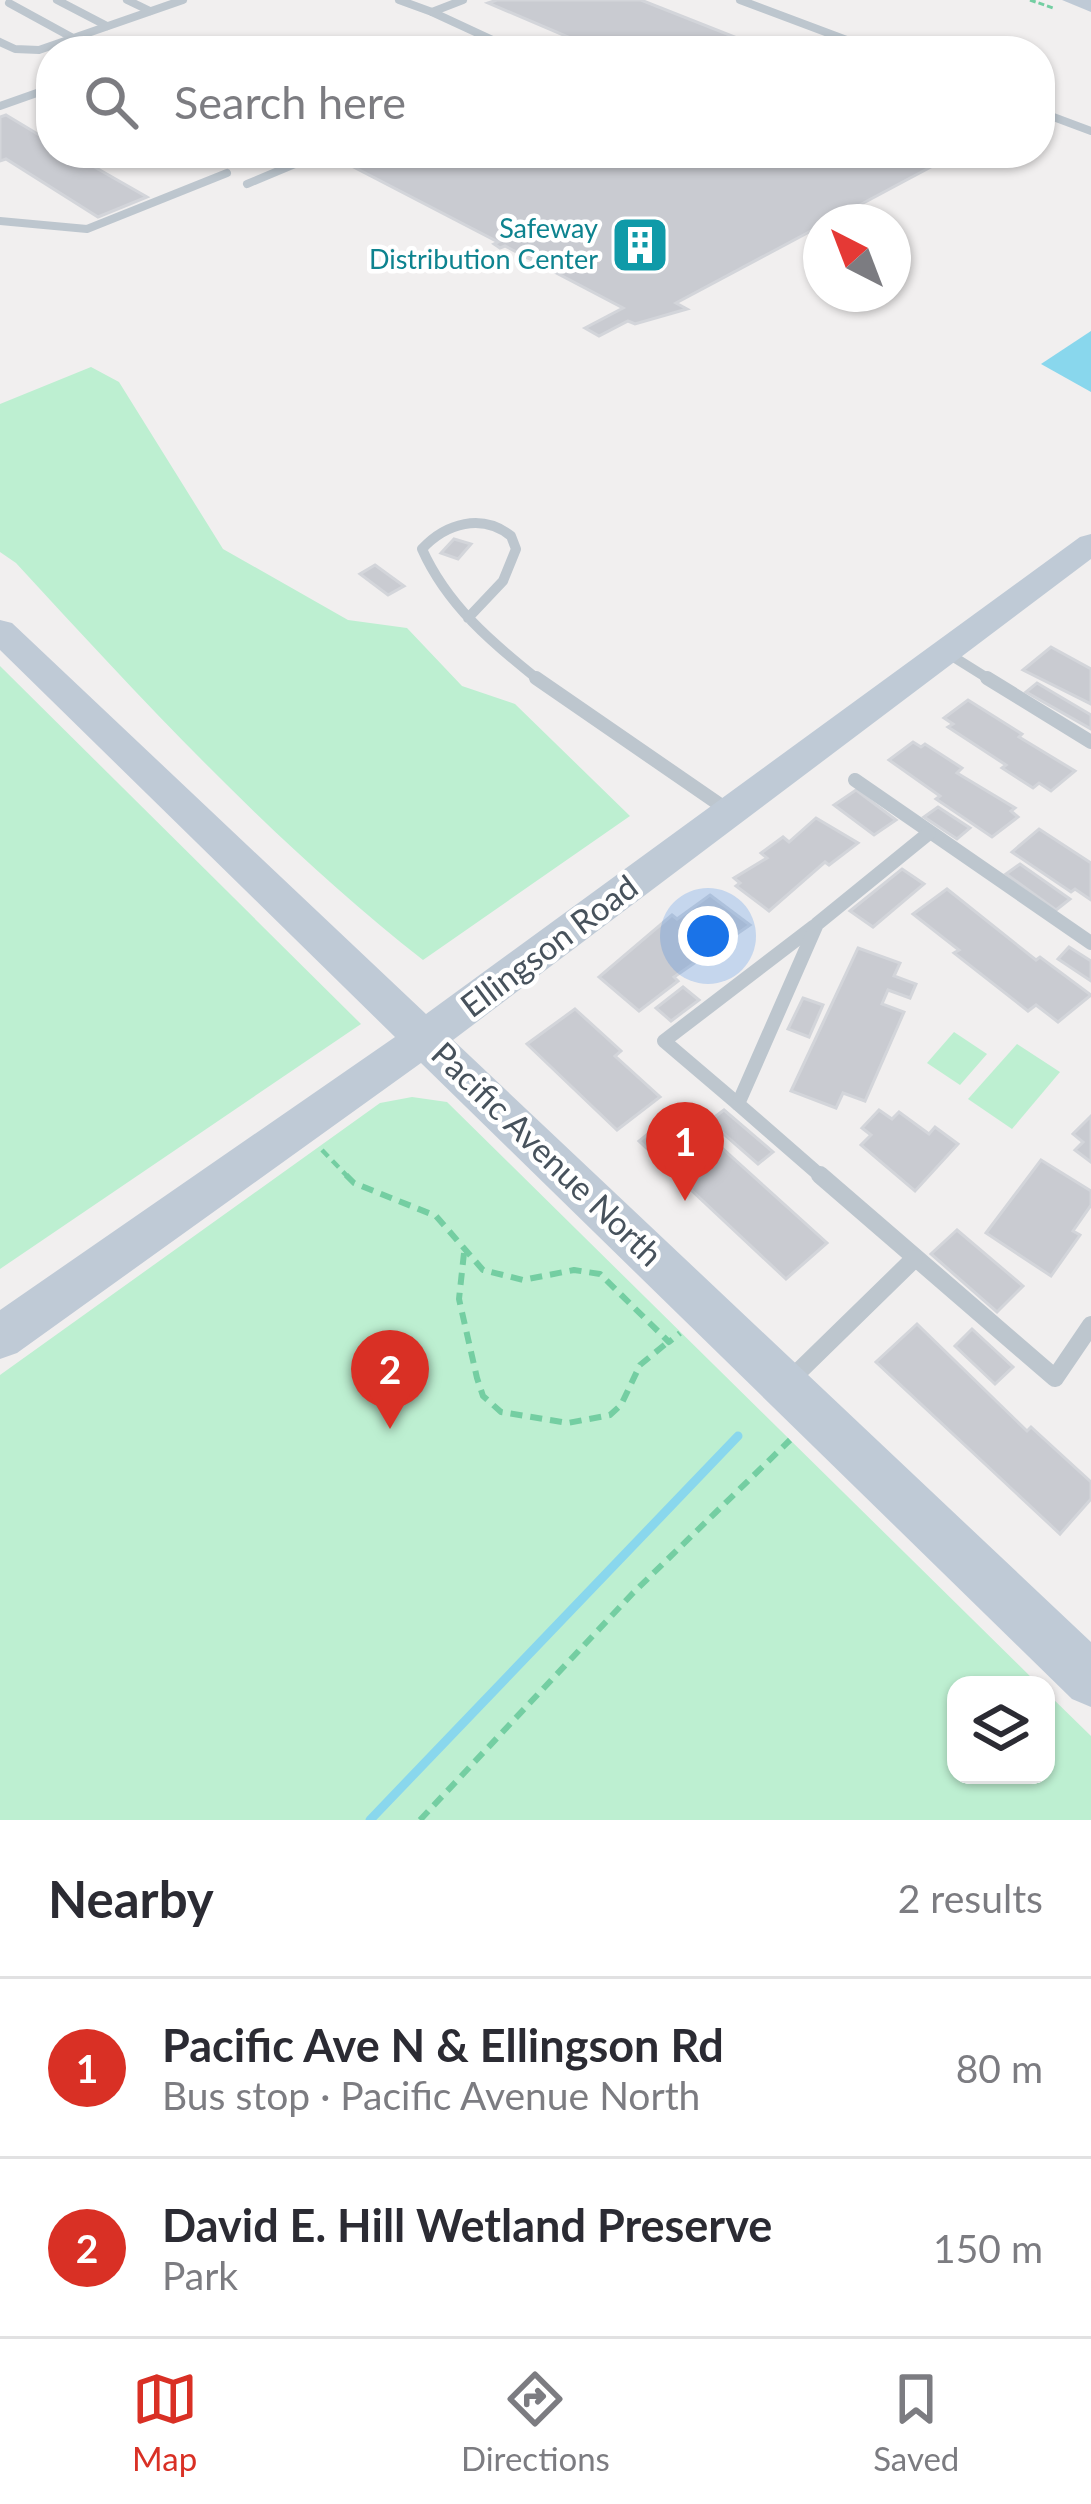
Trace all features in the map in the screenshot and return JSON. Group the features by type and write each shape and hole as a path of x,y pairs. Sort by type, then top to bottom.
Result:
{"main road":[{"path":"1072,0 1091,6"},
{"name":"Ellingson Road","path":"0,1337 426,1037 1091,544"},
{"name":"Pacific Avenue North","path":"0,631 1091,1680"}],"lane":[{"path":"57,0 107,26"},
{"path":"127,0 150,11"},
{"path":"79,36 183,0"},
{"path":"399,0 484,36"},
{"path":"432,11 463,0"},
{"path":"740,0 836,36"},
{"path":"9,3 69,36"},
{"path":"0,42 28,51 36,49"},
{"path":"0,88 18,99"},
{"path":"0,106 36,93"},
{"path":"1055,118 1091,131"},
{"path":"247,184 285,168"},
{"path":"2,224 87,229 227,173"},
{"path":"468,618 506,578 514,562 516,546 509,533 495,525 456,524 429,538 422,549 442,592 468,618 617,736 729,812"},
{"path":"944,651 1091,742"},
{"path":"855,780 1091,943"},
{"path":"929,833 664,1041 1055,1378 1091,1325"},
{"path":"738,1104 817,924"},
{"path":"800,1400 914,1259"}],"path":[{"path":"310,1137 354,1184 436,1216 483,1270 506,1279 574,1270 600,1274 669,1342"},
{"path":"464,1253 459,1299 477,1378 483,1396 501,1412 568,1423 610,1415 622,1405 640,1365 686,1328"},
{"path":"420,1820 633,1593 800,1400"}],"green space":[{"path":"91,367 119,382 223,549 348,620 407,628 462,686 515,704 630,816 423,960 368,915 212,770 16,563 0,552 0,404"},
{"path":"0,666 361,1024 0,1269"},
{"path":"954,1032 987,1054 960,1085 927,1063"},
{"path":"1017,1044 1060,1072 1012,1129 968,1099"},
{"path":"412,1097 447,1102 1030,1676 947,1676 947,1784 1055,1784 1055,1701 1091,1736 1091,1820 0,1820 0,1375 380,1103"}],"water":[{"path":"1091,331 1091,392 1041,364"}],"building":[{"path":"641,0 732,36 566,36 488,3"},
{"path":"6,115 36,133 36,168 96,168 147,197 98,217 6,159 0,161 0,117"},
{"name":"Safeway Distribution Center","path":"355,168 929,168 861,204 803,204 803,235 676,303 687,309 635,324 628,321 599,336 585,328 623,308 494,244 498,242"},
{"path":"454,539 471,544 458,559 441,553"},
{"path":"375,565 404,586 388,595 360,574"},
{"path":"1051,647 1091,669 1091,704 1023,670"},
{"path":"1037,683 1091,715 1091,729 1026,692"},
{"path":"968,700 1075,771 1051,791 1039,783 1033,788 1002,768 1006,765 948,727 953,724 944,718"},
{"path":"913,742 921,747 925,744 962,768 957,773 1015,808 1011,811 1018,817 992,837 936,799 940,796 889,760"},
{"path":"856,790 896,820 874,835 834,805"},
{"path":"938,807 970,828 957,839 924,817"},
{"path":"816,818 858,843 829,865 825,862 769,911 736,886 740,883 734,878 767,858 761,853 783,837 789,842"},
{"path":"1039,829 1091,863 1091,900 1012,852"},
{"path":"1020,864 1070,899 1056,910 1006,874"},
{"path":"902,869 924,884 873,927 850,911"},
{"path":"947,889 1036,960 1040,957 1091,995 1058,1022 1036,1005 1028,1011 913,914"},
{"path":"710,895 750,925 674,977 678,981 639,1011 599,977 672,915 677,919"},
{"path":"1069,947 1091,961 1091,981 1058,959"},
{"path":"858,948 900,963 894,976 916,984 910,998 888,990 882,1004 904,1012 865,1101 843,1093 836,1108 791,1091"},
{"path":"683,987 699,1000 671,1021 656,1008"},
{"path":"803,998 823,1005 809,1037 788,1029"},
{"path":"575,1009 621,1051 615,1056 660,1097 617,1130 527,1044"},
{"path":"679,1109 827,1243 786,1279 639,1141"},
{"path":"724,1110 773,1152 758,1164 709,1121"},
{"path":"879,1110 892,1119 899,1112 929,1134 935,1127 958,1144 915,1191 861,1145 871,1135 862,1128"},
{"path":"1091,1116 1091,1162 1075,1150 1083,1142 1073,1134"},
{"path":"1041,1160 1091,1191 1091,1205 1073,1231 1080,1235 1051,1276 986,1233"},
{"path":"957,1230 1023,1286 997,1312 931,1254"},
{"path":"917,1324 1027,1431 1031,1427 1091,1482 1091,1499 1060,1534 876,1362"},
{"path":"972,1329 1013,1367 995,1384 955,1346"}],"waterway":[{"path":"370,1820 738,1436"}],"place":[{"name":"Safeway Distribution Center","path":"640,245"},
{"name":"Pacific Ave N & Ellingson Rd","path":"685,1201"},
{"name":"David E. Hill Wetland Preserve","path":"390,1429"}]}
